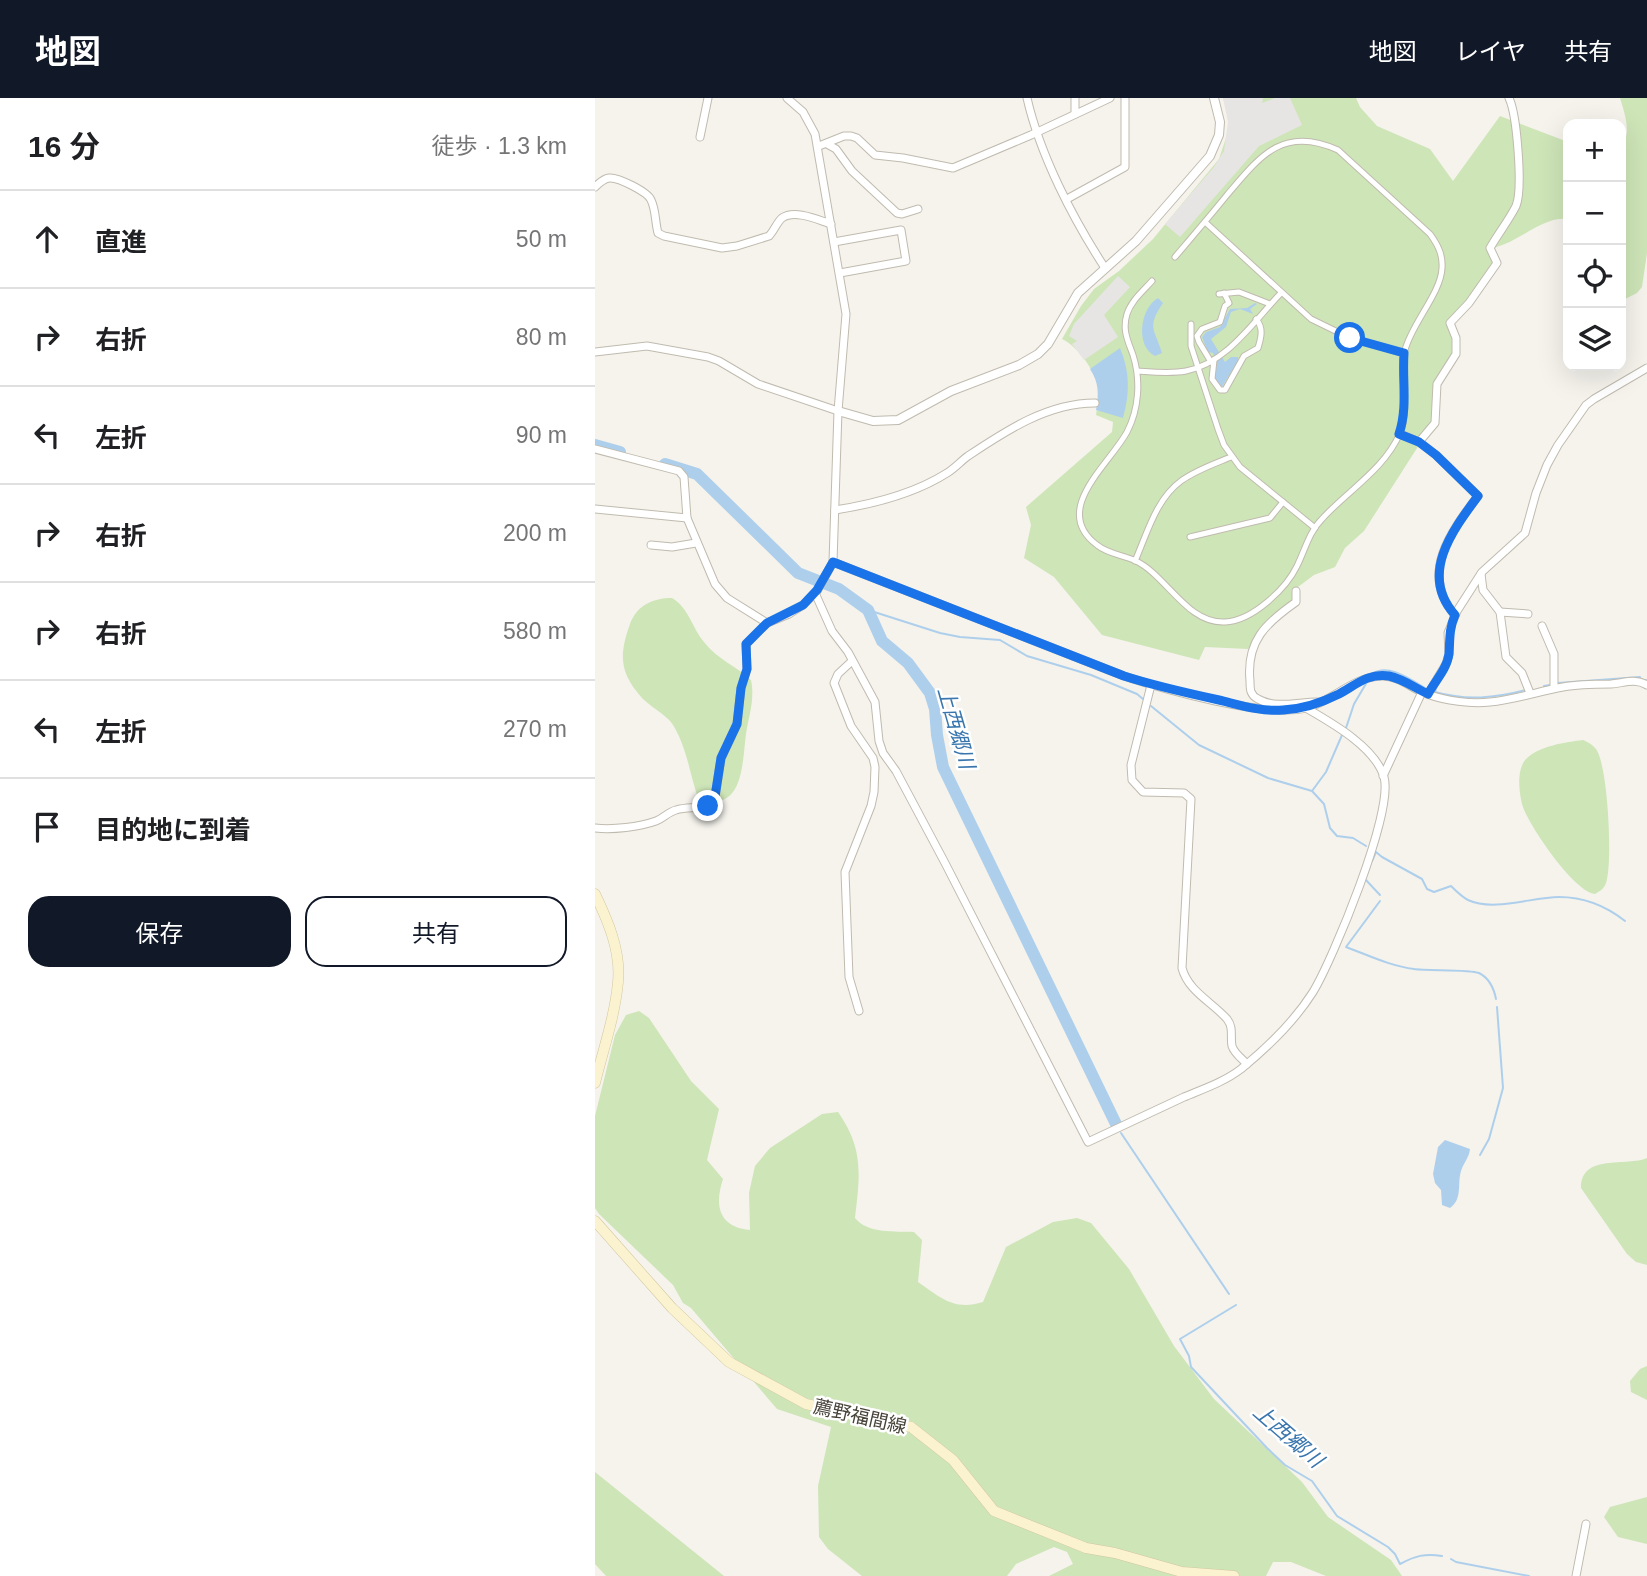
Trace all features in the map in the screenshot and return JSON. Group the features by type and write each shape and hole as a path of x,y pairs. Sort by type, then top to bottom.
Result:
{"main road":[{"path":"595,894 608,922 618,972 617,991 595,1083"},
{"name":"薦野福間線","path":"595,1221 672,1308 729,1362 806,1404 911,1427 953,1460 994,1511 1086,1548 1126,1555 1182,1572 1234,1576"}],"street":[{"path":"700,137 709,98"},
{"path":"595,828 652,822 660,820 672,811 696,809 714,803 721,758 737,724 741,688 747,669 746,644 767,623 803,605 816,592 833,562 838,411 846,314 831,224 823,145 808,118 787,98"},
{"path":"1027,98 1058,182 1105,268"},
{"path":"1075,98 1075,114"},
{"path":"823,145 844,136 851,136 857,138 875,155 953,167 1038,132 1110,98"},
{"path":"1067,199 1125,167 1125,98"},
{"path":"595,352 647,346 708,357 758,384 838,411 873,421 898,420 951,391 1029,360 1048,344 1079,293 1151,226 1210,156 1219,135 1220,122 1214,98"},
{"path":"1419,442 1435,423 1437,384 1455,354 1456,338 1450,323 1469,303 1497,263 1490,248 1517,204 1516,126 1509,98"},
{"path":"1152,281 1134,300 1125,321 1126,340 1137,371 1137,394 1132,419 1122,440 1088,486 1080,510 1085,531 1094,543 1135,561 1198,615 1215,622 1237,621 1255,611 1285,584 1298,564 1314,528 1387,455 1399,434 1405,407 1404,353 1412,331 1441,275 1441,255 1430,234 1338,150 1320,142 1303,141 1274,147 1256,161 1175,257"},
{"path":"823,145 836,149 852,171 897,213 918,209"},
{"path":"595,187 607,178 639,189 649,195 653,202 658,233 722,248 769,236 780,219 786,216 797,214 831,224"},
{"path":"1205,222 1311,319 1331,330 1404,353"},
{"path":"834,242 901,230 906,261 840,273"},
{"path":"1256,319 1261,326 1259,345 1244,356 1225,390 1220,390 1212,379 1212,361 1199,342 1198,333 1220,322 1229,303 1221,294 1239,292 1270,304"},
{"path":"1137,371 1176,372 1198,368 1212,361 1233,344 1281,293"},
{"path":"1191,324 1191,345 1224,445 1231,457 1314,528"},
{"path":"1233,344 1244,356"},
{"path":"816,592 832,631 875,702 879,741 883,752 897,771 1088,1142 1222,1080 1267,1047 1314,990 1336,946 1375,840 1384,797 1383,776 1425,693 1446,664 1449,654 1448,633 1455,615 1481,573 1525,533 1547,465 1586,405 1647,368"},
{"path":"835,510 863,506 903,494 945,475 966,458 1035,416 1067,404 1095,402"},
{"path":"1399,434 1419,442 1436,455 1478,496 1457,523 1446,544 1442,560 1439,590 1446,606 1455,615"},
{"path":"595,449 679,471 684,477 687,518 715,584 727,598 767,623"},
{"path":"1135,561 1158,508 1173,488 1190,475 1231,457"},
{"path":"1190,537 1270,518 1283,502"},
{"path":"595,509 687,518"},
{"path":"651,545 672,547 696,543"},
{"path":"833,562 1151,685 1258,709 1306,708 1370,677 1388,676 1425,693 1452,700 1488,703 1554,688 1628,681 1647,685"},
{"path":"1481,573 1483,590 1500,612 1506,657 1522,673 1530,693"},
{"path":"1296,591 1297,602 1272,620 1249,655 1251,691 1254,697 1269,703 1321,702"},
{"path":"1500,612 1528,614"},
{"path":"1542,626 1554,654 1554,688"},
{"path":"852,661 838,674 834,683 851,726 873,758 875,767 871,806 845,872 849,977 859,1011"},
{"path":"1151,685 1131,765 1132,780 1143,792 1184,793 1191,799 1182,968 1188,982 1227,1019 1232,1031 1234,1050 1247,1063"},
{"path":"1306,708 1346,733 1369,755 1383,776"},
{"path":"1576,1576 1586,1524"}],"green space":[{"path":"1223,98 1356,98 1360,107 1377,126 1430,149 1453,181 1500,116 1563,140 1563,219 1547,222 1494,248 1500,262 1475,300 1453,324 1460,345 1453,365 1438,386 1439,420 1436,427 1419,445 1364,531 1345,548 1335,567 1314,575 1294,590 1294,599 1272,616 1248,649 1205,647 1199,660 1102,635 1054,577 1024,558 1031,525 1026,507 1112,432 1113,422 1096,415 1099,393 1091,369 1075,348 1062,339 1094,289 1119,271 1153,239 1219,159 1228,132 1228,115"},
{"path":"1620,98 1647,98 1647,253 1642,287 1626,298 1627,130"},
{"path":"672,598 682,607 709,648 751,680 752,700 741,771 732,793 724,799 713,801 698,798 676,730 668,719 634,689 625,671 624,645 633,617 647,604 658,599"},
{"path":"1583,740 1595,748 1600,759 1608,815 1608,872 1604,887 1595,894 1586,891 1576,882 1543,843 1523,807 1520,789 1521,769 1531,755 1553,745"},
{"path":"639,1011 649,1018 691,1081 719,1109 707,1160 723,1179 719,1206 721,1214 731,1225 750,1230 749,1193 755,1166 770,1148 822,1114 838,1112 856,1150 859,1175 855,1218 874,1229 914,1232 922,1240 918,1282 948,1301 964,1305 983,1302 1006,1247 1053,1222 1077,1218 1091,1223 1129,1269 1174,1346 1214,1399 1302,1482 1328,1517 1391,1560 1402,1576 1326,1576 1291,1562 1273,1562 1266,1576 1049,1576 1073,1564 1067,1552 1054,1547 1016,1564 1007,1576 862,1576 828,1549 819,1537 818,1486 831,1427 777,1409 691,1308 683,1303 673,1285 595,1208 595,1116 615,1035 626,1015"},
{"path":"1647,1158 1647,1265 1636,1262 1627,1254 1581,1188 1583,1177 1588,1170 1607,1163"},
{"path":"1647,1366 1647,1400 1631,1392 1630,1381 1640,1369"},
{"path":"595,1472 724,1576 606,1576 595,1564"},
{"path":"1647,1497 1647,1544 1618,1537 1604,1517 1610,1507"}],"shaded area":[{"path":"1223,98 1263,98 1262,103 1275,98 1290,98 1302,125 1259,146 1180,237 1165,224 1214,167 1224,151 1228,122"},
{"path":"1118,276 1130,287 1104,315 1118,337 1084,360 1072,344 1077,341 1069,336 1074,324"}],"water":[{"path":"1158,298 1163,303 1153,328 1162,353 1155,356 1145,344 1142,327 1147,310"},
{"path":"1257,304 1250,309 1253,314 1240,309 1231,312 1226,327 1211,339 1225,362 1231,357 1238,357 1222,387 1214,378 1216,365 1213,353 1208,352 1202,337 1206,332 1220,327 1230,309 1247,308"},
{"path":"1120,348 1128,383 1123,418 1096,410 1097,389 1090,369"},
{"path":"1445,1140 1470,1149 1461,1171 1457,1200 1450,1208 1442,1205 1441,1190 1435,1183 1433,1174 1438,1147"}],"waterway":[{"name":"上西郷川","path":"595,445 620,452"},
{"name":"上西郷川","path":"665,464 697,474 798,573 839,589 868,610 882,641 908,663 930,693 935,709 943,767 1116,1124"},
{"path":"868,610 940,633 1000,640 1027,656 1091,675 1143,699"},
{"path":"1452,652 1453,632"},
{"path":"1372,674 1392,671 1425,688"},
{"path":"1558,683 1640,677"},
{"path":"1346,728 1354,704 1367,682"},
{"path":"1437,685 1435,692 1470,697 1492,697 1526,690"},
{"path":"1544,686 1550,685"},
{"path":"1151,706 1199,745 1268,778 1312,791 1324,804 1330,828 1337,836 1353,838 1366,846"},
{"path":"1312,791 1326,772 1342,735"},
{"path":"1372,861 1376,852 1422,879 1427,889 1434,892 1451,886 1466,899 1478,903 1489,905 1568,897 1594,903 1625,921"},
{"path":"1365,879 1380,895"},
{"path":"1380,901 1346,947 1405,968 1479,973 1490,984 1496,999"},
{"path":"1480,1155 1489,1139 1503,1088 1497,1007"},
{"name":"上西郷川","path":"1121,1133 1229,1294"},
{"name":"上西郷川","path":"1236,1305 1180,1339 1189,1356 1191,1367 1285,1465 1312,1481 1337,1516 1388,1547 1400,1564 1420,1556 1442,1556"},
{"name":"上西郷川","path":"1451,1559 1529,1576"}],"route":[{"path":"708,806 714,803 721,758 737,724 741,688 747,669 744,651 746,644 767,623 803,605 817,590 833,562 1124,676 1151,685 1258,709 1306,708 1342,692 1361,679 1374,676 1388,676 1403,681 1428,694 1446,664 1449,654 1448,633 1455,615 1446,606 1439,590 1444,548 1457,523 1478,496 1436,455 1419,442 1399,434 1405,407 1404,353 1350,338"}]}
